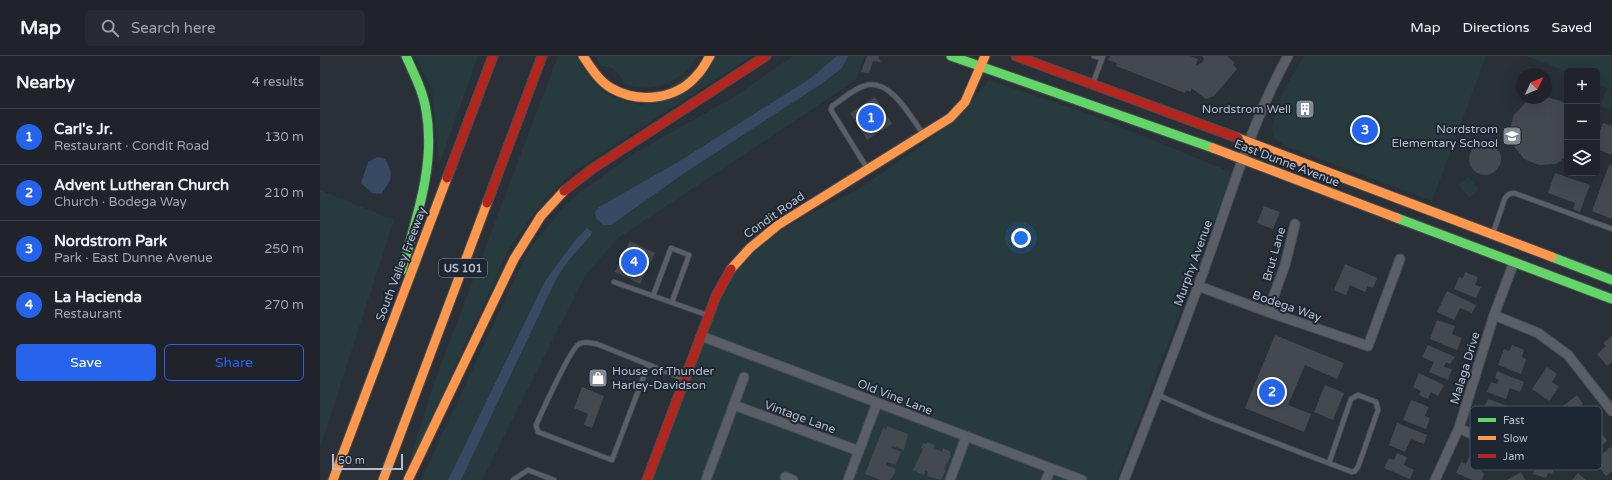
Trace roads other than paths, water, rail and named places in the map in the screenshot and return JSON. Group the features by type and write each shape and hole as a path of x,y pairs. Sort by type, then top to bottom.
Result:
{"main road":[{"path":"377,364 423,193 429,162 427,112 417,78 406,56"},
{"name":"South Valley Freeway","path":"333,480 493,56"},
{"name":"US 101","path":"383,480 542,56"},
{"path":"583,56 591,71 611,89 629,97 644,99 664,96 685,85 700,73 710,56"},
{"path":"408,480 511,266 532,230 549,207 577,180 605,159 766,56"},
{"name":"East Dunne Avenue","path":"951,56 1244,159 1612,299"},
{"name":"Condit Road","path":"647,480 724,277 741,255 754,242 867,168 950,118 965,102 985,56"},
{"name":"East Dunne Avenue","path":"1016,56 1250,142 1612,280"},
{"path":"1544,273 1556,270 1612,290"}],"street":[{"name":"Murphy Avenue","path":"1124,480 1158,394 1250,142 1274,83 1288,56"},
{"name":"Brut Lane","path":"1268,312 1285,265 1295,224"},
{"name":"Bodega Way","path":"1198,286 1268,312 1368,346 1400,259"},
{"name":"Malaga Drive","path":"1435,480 1459,428 1494,315 1514,262"},
{"path":"1494,315 1538,333 1568,355 1612,411"},
{"name":"Old Vine Lane","path":"701,336 1082,480"},
{"path":"706,480 744,377"},
{"path":"848,480 877,403"},
{"name":"Vintage Lane","path":"734,405 858,451"},
{"path":"1459,428 1470,433"},
{"path":"950,480 966,437"},
{"path":"1046,480 1050,469"}],"lane":[{"path":"1093,84 1103,57 1094,56"},
{"path":"867,168 830,110 832,106 864,85 884,88 895,94 923,134"},
{"path":"1492,235 1505,198 1509,194 1514,193 1612,229"},
{"path":"653,296 672,248 689,255 672,302"},
{"path":"614,282 708,316"},
{"path":"648,365 612,460 538,432 536,425 577,345 585,342 597,344 685,380"},
{"path":"1158,394 1213,419 1352,472 1355,471 1378,410 1376,402 1358,395 1351,399 1329,463"},
{"path":"513,480 528,470 554,480"}],"water":[{"path":"837,56 848,56 842,68 821,84 683,174 611,225 603,225 596,218 595,212 599,207 678,162 808,80"},
{"path":"377,157 385,159 391,174 387,185 381,194 372,193 361,183 368,162"},
{"path":"587,228 592,231 591,235 569,260 556,279 461,480 448,480 545,281 576,239"}],"place":[{"name":"Nordstrom Well","path":"1305,109"},
{"name":"Carl's Jr.","path":"871,118"},
{"name":"Nordstrom Park","path":"1365,130"},
{"name":"Nordstrom Elementary School","path":"1512,136"},
{"name":"La Hacienda","path":"634,262"},
{"name":"House of Thunder Harley-Davidson","path":"598,378"},
{"name":"Advent Lutheran Church","path":"1272,392"}]}
